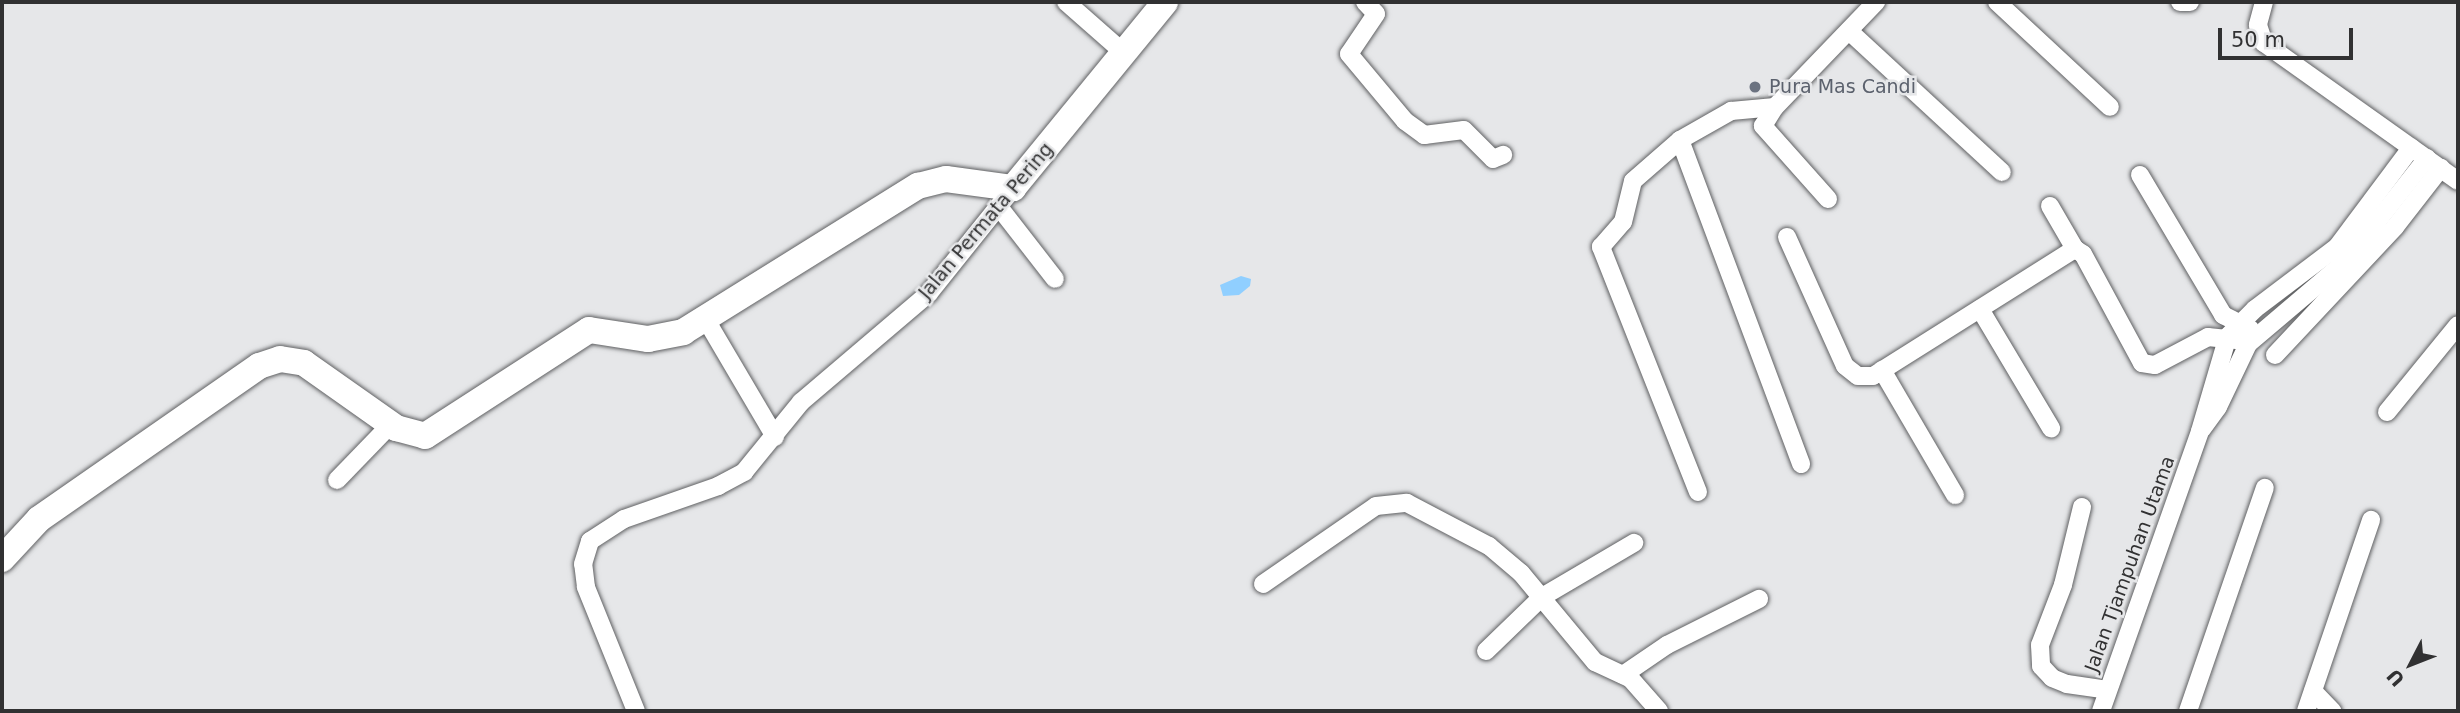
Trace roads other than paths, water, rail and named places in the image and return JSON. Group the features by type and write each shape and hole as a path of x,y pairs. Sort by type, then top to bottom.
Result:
{"street":[{"path":"1066,2 1124,52"},
{"name":"Jalan Permata Pering","path":"636,711 586,587 585,549 599,532 624,519 718,486 744,472 801,402 929,293 1165,2"},
{"path":"1365,2 1376,14 1349,54 1405,121 1424,135 1464,130 1493,159 1503,155"},
{"path":"1828,199 1765,130 1766,118 1876,2"},
{"path":"1997,2 2110,107"},
{"path":"2180,2 2190,2"},
{"path":"2279,2 2264,8 2258,25 2264,43 2458,181"},
{"path":"1849,31 2002,172"},
{"path":"1698,492 1601,247 1623,222 1633,181 1680,141 1731,111 1775,107"},
{"path":"1680,141 1801,464"},
{"path":"2050,206 2075,249 2083,254 2145,365 2155,365 2208,337 2234,330 2337,247 2411,148"},
{"path":"2275,355 2395,228 2434,163"},
{"name":"Jalan Tjampuhan Utama","path":"2197,441 2218,407 2253,338 2346,261 2434,163"},
{"path":"2140,175 2223,315 2234,330 2253,338"},
{"path":"2,559 39,519 259,366 280,359 304,363 391,424 425,436 440,430 589,330 648,339 683,332 918,186 946,179 1006,197 1055,279"},
{"path":"1787,237 1850,372 1873,376 2075,249"},
{"path":"1980,309 2051,428"},
{"path":"705,318 775,437"},
{"path":"2387,412 2458,325"},
{"name":"Jalan Tjampuhan Utama","path":"2101,711 2234,330"},
{"path":"1882,370 1955,495"},
{"path":"337,480 391,424"},
{"path":"2188,711 2265,488"},
{"path":"1263,584 1376,506 1407,503 1489,546 1542,597 1595,662 1623,675 1659,711"},
{"path":"2082,507 2063,585 2040,645 2041,666 2060,681 2108,690"},
{"path":"2306,711 2371,520"},
{"path":"1486,651 1542,597 1634,543"},
{"path":"1623,675 1667,645 1759,599"},
{"path":"2313,691 2332,711"}],"water":[{"path":"1241,276 1251,279 1250,286 1239,295 1223,296 1220,285"}],"place":[{"name":"Pura Mas Candi","path":"1755,87"}]}
